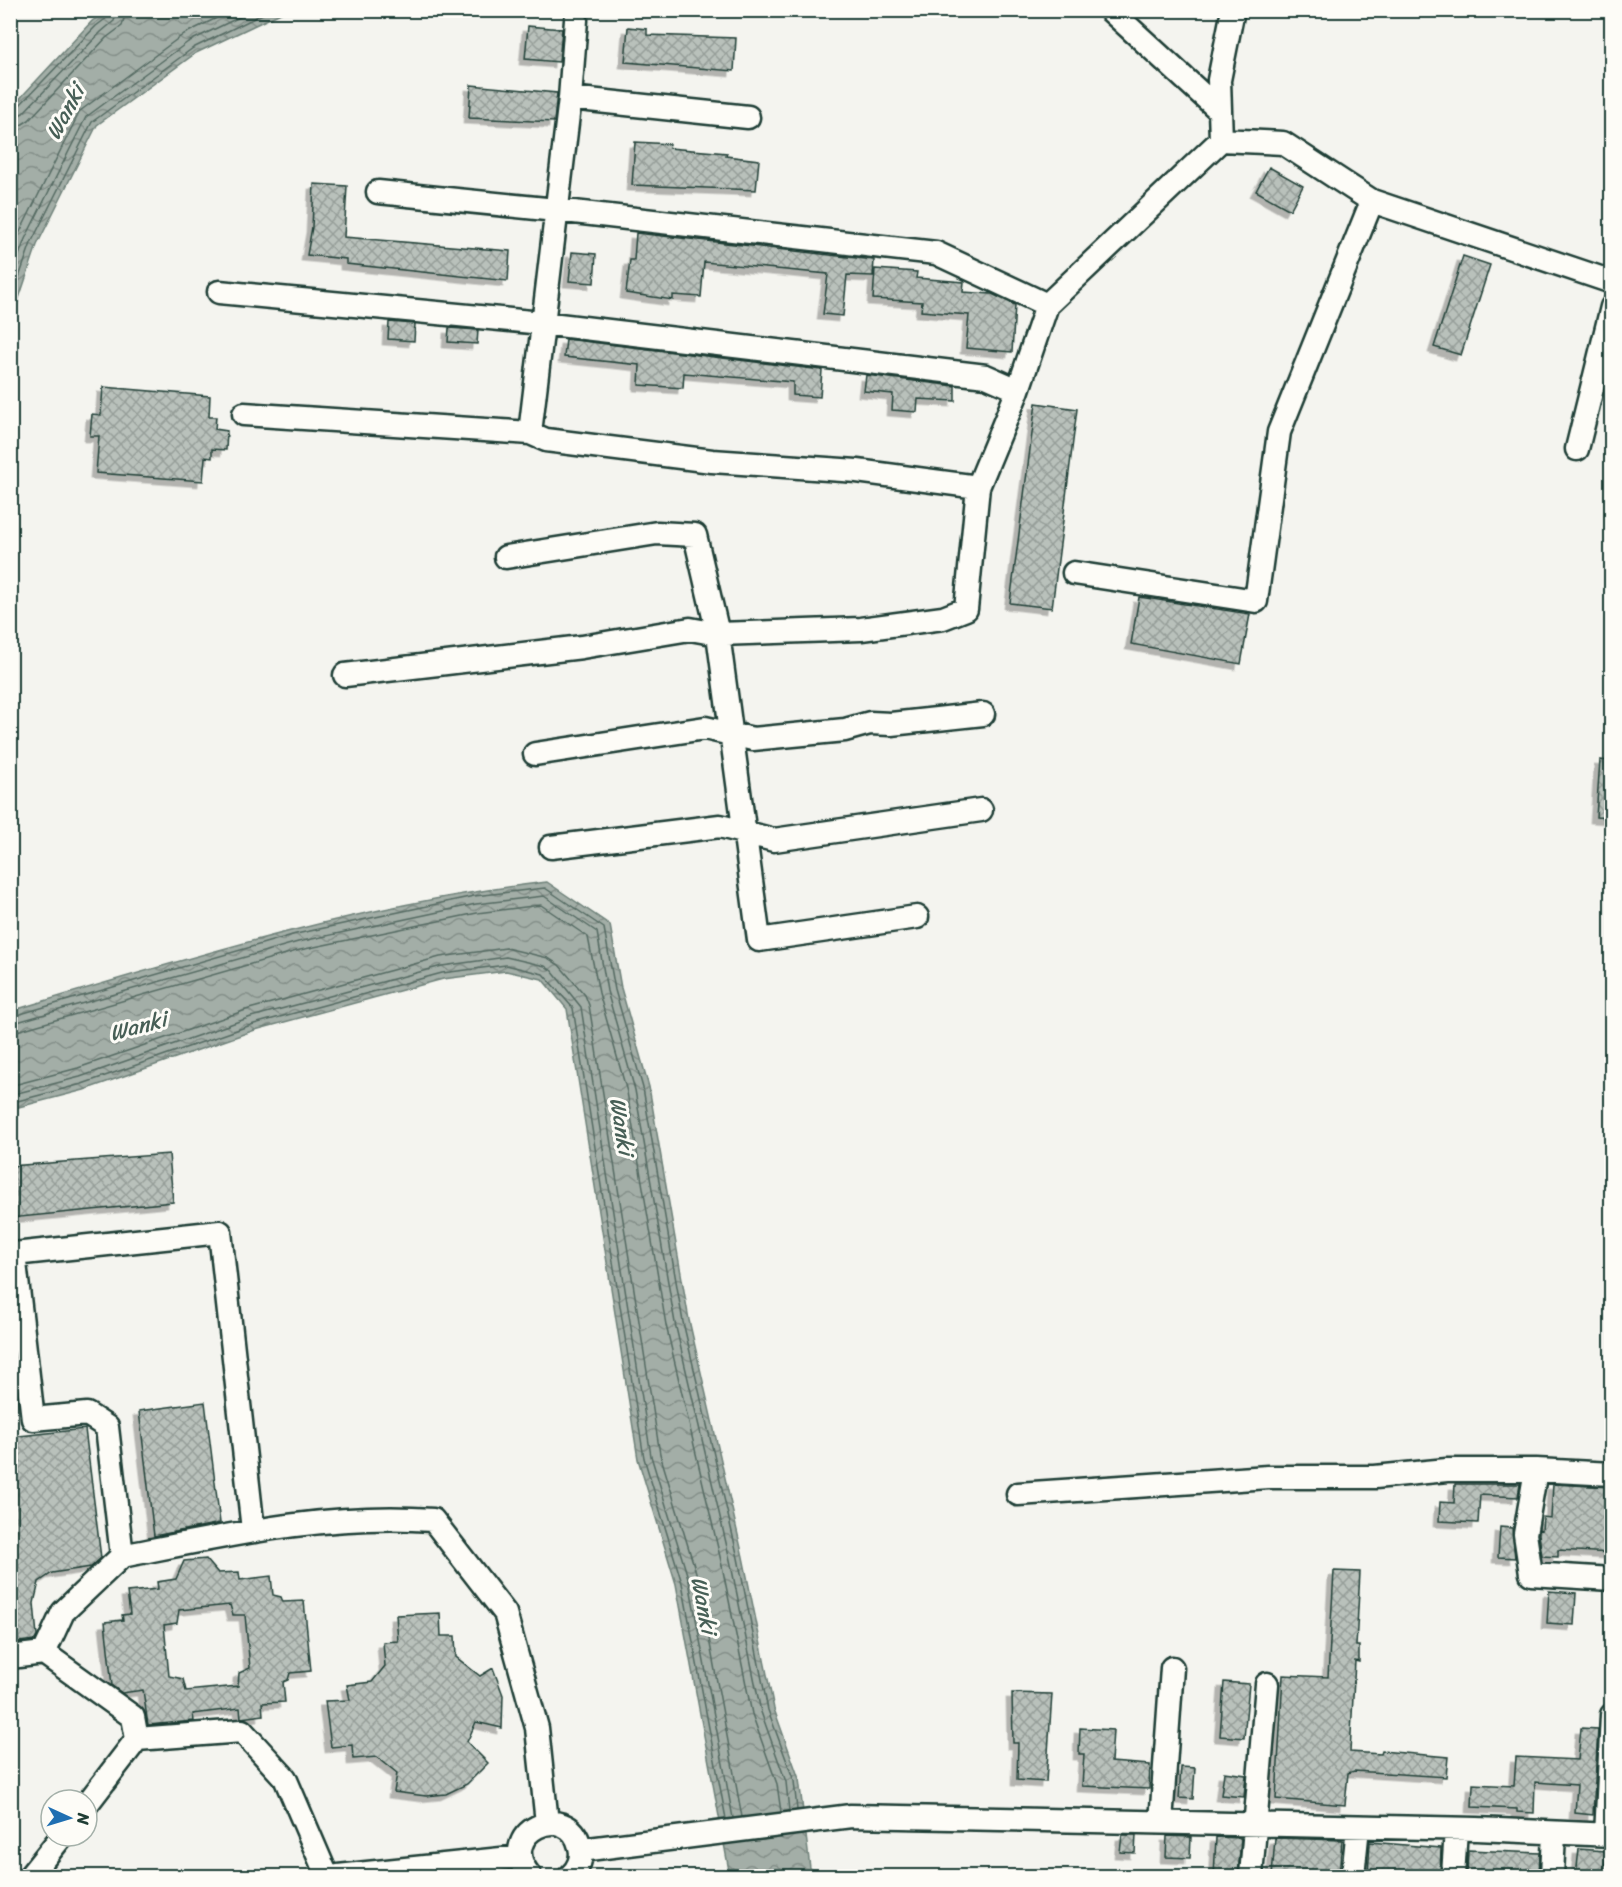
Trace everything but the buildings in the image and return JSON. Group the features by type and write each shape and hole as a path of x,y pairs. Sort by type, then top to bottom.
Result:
{"street":[{"path":"1110,10 1220,111"},
{"path":"1221,140 1219,80 1233,10"},
{"path":"530,433 570,98 576,20"},
{"path":"570,98 748,117"},
{"path":"345,675 582,647 690,629 718,634 861,629 943,618 966,609 978,487 1018,390 1047,305 1221,140 1283,143 1372,201 1611,282"},
{"path":"378,192 936,253 1047,305"},
{"path":"1074,573 1256,601 1279,432 1372,201"},
{"path":"219,292 542,323 986,376 1018,390"},
{"path":"1576,449 1611,307"},
{"path":"244,414 530,433 546,440 712,461 857,471 978,487"},
{"path":"506,556 657,533 695,535 718,634 759,940 917,917"},
{"path":"535,754 705,728 753,739 845,730 870,723 891,724 983,714"},
{"path":"551,848 720,826 774,840 981,810"},
{"path":"122,1556 107,1427 87,1414 33,1419 14,1254 220,1232 254,1530"},
{"path":"1018,1494 1268,1477 1375,1477 1447,1470 1536,1470 1611,1474"},
{"path":"1536,1470 1525,1534 1531,1574 1611,1579"},
{"path":"44,1653 63,1612 122,1556 254,1530 387,1517 433,1521 505,1613 537,1728 547,1822"},
{"path":"10,1657 44,1653 133,1717 137,1739 99,1788"},
{"path":"1161,1822 1172,1668"},
{"path":"1251,1876 1267,1684"},
{"path":"581,1850 851,1816 1456,1829 1609,1835 1611,1715"},
{"path":"137,1739 242,1731 285,1778 327,1876"},
{"path":"338,1876 525,1867 521,1845 526,1834 536,1826 547,1822 559,1823 570,1829 578,1838 581,1850 580,1862 570,1876"},
{"path":"1353,1876 1359,1827"},
{"path":"1453,1876 1456,1829"},
{"path":"1552,1876 1554,1833"},
{"path":"30,1876 52,1848"}],"water":[{"name":"Wanki","path":"107,11 285,11 196,53 97,125 37,245 11,322 11,108 92,21"},
{"name":"Wanki","path":"547,882 610,925 621,988 649,1087 689,1320 743,1557 774,1709 799,1779 811,1876 730,1876 676,1584 638,1459 567,1009 542,979 506,971 443,979 255,1030 84,1090 11,1109 11,1011 276,934 411,904 479,891"}]}
